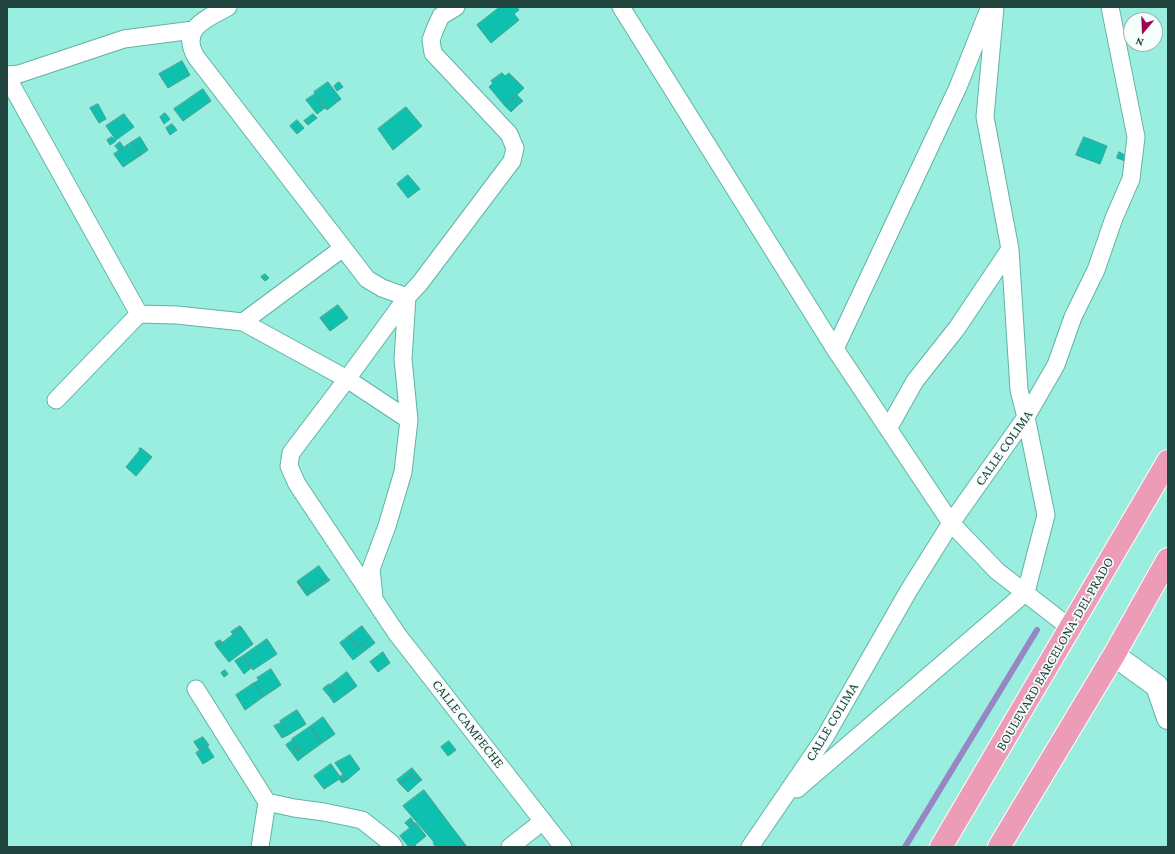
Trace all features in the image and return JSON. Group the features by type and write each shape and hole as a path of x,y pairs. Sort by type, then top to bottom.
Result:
{"main road":[{"name":"BOULEVARD BARCELONA-DEL PRADO","path":"941,847 1168,461"},
{"path":"999,847 1114,654 1168,559"}],"street":[{"path":"228,7 199,23 193,30 191,49 367,279 382,288 407,297 403,359 409,420 403,472 387,526 371,569 374,600"},
{"name":"CALLE CAMPECHE","path":"456,7 441,16 432,40 433,53 509,134 515,148 512,161 420,283 407,297 291,453 289,466 297,484 397,634 563,847"},
{"path":"621,7 835,349 951,524 998,571 1069,627"},
{"path":"835,349 958,87 990,7"},
{"path":"780,803 1026,592 1046,515 1019,390 1010,249 985,117 995,7"},
{"name":"CALLE COLIMA","path":"750,847 825,737 910,590 951,524 1026,417 1056,365 1073,317 1096,270 1114,218 1130,179 1136,138 1110,7"},
{"path":"139,314 7,76 19,74 124,39 193,30"},
{"path":"243,322 343,248"},
{"path":"888,429 915,381 957,328 1010,249"},
{"path":"56,400 139,314 177,314 243,322 347,379 409,420"},
{"path":"1114,654 1162,682 1168,718"},
{"path":"196,689 267,802 260,847"},
{"path":"267,802 362,820 392,843 394,847"},
{"path":"510,847 543,821"}],"building":[{"path":"500,7 517,7 519,10 514,14 519,20 491,43 477,25"},
{"path":"182,61 190,75 168,88 159,74"},
{"path":"502,73 505,76 509,73 524,88 505,106 489,87 493,83 491,81"},
{"path":"328,82 341,99 327,110 314,92"},
{"path":"339,82 343,87 337,91 334,86"},
{"path":"203,89 211,101 183,121 174,109"},
{"path":"315,94 326,107 317,114 306,100"},
{"path":"517,95 523,101 517,106 511,100"},
{"path":"511,100 517,106 511,112 505,106"},
{"path":"98,104 106,119 99,123 90,108"},
{"path":"406,107 422,126 393,150 378,129"},
{"path":"165,113 170,119 164,124 160,117"},
{"path":"124,114 134,127 116,140 106,126"},
{"path":"313,114 317,118 308,125 304,121"},
{"path":"297,120 304,128 297,134 290,126"},
{"path":"172,124 177,130 170,135 166,128"},
{"path":"112,137 116,141 110,145 107,140"},
{"path":"140,137 148,150 141,155 132,142"},
{"path":"1084,137 1107,146 1100,164 1076,155"},
{"path":"120,142 124,148 119,151 115,146"},
{"path":"132,142 141,155 123,167 114,154"},
{"path":"1119,152 1127,156 1125,161 1117,158"},
{"path":"408,175 420,189 408,198 397,184"},
{"path":"265,274 269,278 265,281 261,277"},
{"path":"338,305 348,318 330,331 320,318"},
{"path":"141,448 152,457 136,476 126,467"},
{"path":"319,566 327,577 307,592 298,581"},
{"path":"327,577 330,580 307,596 297,582 298,581 307,592"},
{"path":"240,626 242,628 234,635 231,632"},
{"path":"362,626 375,643 367,649 363,643 357,648 349,636"},
{"path":"242,628 253,644 229,662 217,647"},
{"path":"349,636 357,648 363,643 367,649 353,660 340,643"},
{"path":"267,639 277,654 253,670 243,656"},
{"path":"220,640 223,643 217,647 215,643"},
{"path":"383,652 390,663 378,672 370,662"},
{"path":"243,656 251,668 244,674 235,661"},
{"path":"271,669 281,685 263,697 254,683 259,680 257,678"},
{"path":"225,670 228,674 224,677 221,673"},
{"path":"347,672 357,686 334,703 329,696 334,692 330,685"},
{"path":"254,683 263,697 245,710 236,695"},
{"path":"329,684 334,692 329,696 323,689"},
{"path":"297,710 306,724 288,735 280,721"},
{"path":"323,717 335,734 322,743 311,726"},
{"path":"281,723 288,735 282,738 274,726"},
{"path":"311,726 322,743 304,756 292,739"},
{"path":"203,737 209,745 200,751 194,742"},
{"path":"293,740 297,746 293,749 295,753 300,749 304,756 298,761 286,745"},
{"path":"449,741 456,750 448,756 441,747"},
{"path":"207,746 214,757 203,764 196,753"},
{"path":"297,746 300,749 295,753 293,749"},
{"path":"350,755 360,769 347,780 335,763"},
{"path":"331,764 341,778 324,789 314,776"},
{"path":"412,768 422,780 419,782 412,774 400,784 397,780"},
{"path":"343,774 347,780 342,783 339,779"},
{"path":"412,774 419,782 408,792 400,784"},
{"path":"424,790 467,847 436,847 433,843 434,842 403,806"},
{"path":"411,818 415,824 410,828 405,823"},
{"path":"416,823 426,836 415,845 416,847 409,847 400,836"}],"waterway":[{"path":"905,847 1037,630"}]}
